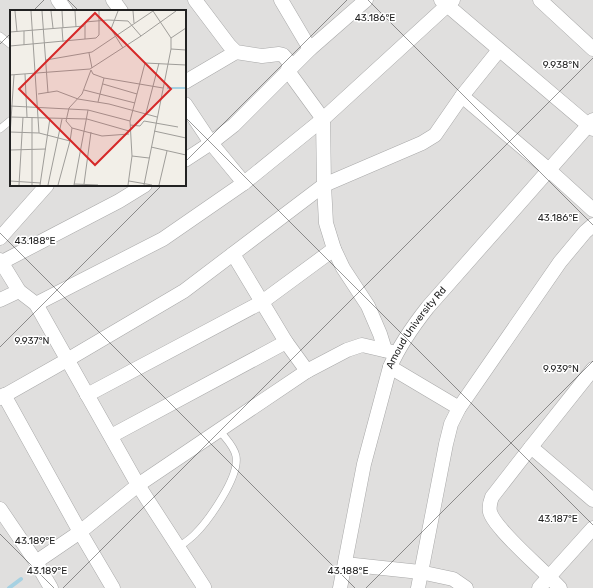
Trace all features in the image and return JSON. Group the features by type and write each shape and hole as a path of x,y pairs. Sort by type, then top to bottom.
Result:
{"street":[{"path":"58,0 65,10"},
{"path":"113,0 120,10"},
{"path":"195,0 236,52 262,56 283,55 289,62 288,71 323,119 326,223 334,249 343,268 368,306 380,334 390,352"},
{"path":"281,0 310,49"},
{"path":"540,0 593,49"},
{"path":"186,159 211,143 234,125 359,2"},
{"path":"36,304 163,239 244,183 323,119 447,2 499,50 592,125"},
{"path":"113,588 2,396 67,360 184,291 324,185 422,143 435,135 462,96 499,50"},
{"path":"186,81 236,52"},
{"path":"462,96 549,170 593,210"},
{"path":"186,106 211,143 244,183"},
{"name":"Amoud University Rd","path":"340,588 346,564 364,464 390,366 390,352 410,331 428,307 549,170 592,125"},
{"path":"0,238 46,186"},
{"path":"143,186 119,201 1,261 19,291 36,304 138,486 203,588"},
{"path":"418,588 451,424 459,408 560,262 585,232 593,225"},
{"path":"87,395 262,302 334,249"},
{"path":"232,254 286,342 307,371"},
{"path":"0,300 19,291"},
{"path":"111,436 286,342"},
{"path":"36,562 80,532 138,486 307,371 347,350 362,345 390,352"},
{"path":"390,366 459,408"},
{"path":"560,588 515,545 493,519 489,505 492,497 531,446 593,369"},
{"path":"531,446 591,493"},
{"path":"0,509 36,562 51,588"},
{"path":"539,588 593,528"},
{"path":"346,564 420,572 453,579 466,588"}],"lane":[{"path":"0,36 10,44"},
{"path":"0,129 10,121"},
{"path":"178,548 194,535 212,514 225,492 236,468 237,457 233,447 220,431"}],"shaded area":[{"path":"0,0 593,0 593,588 0,588"}],"waterway":[{"path":"9,588 21,579"}]}
